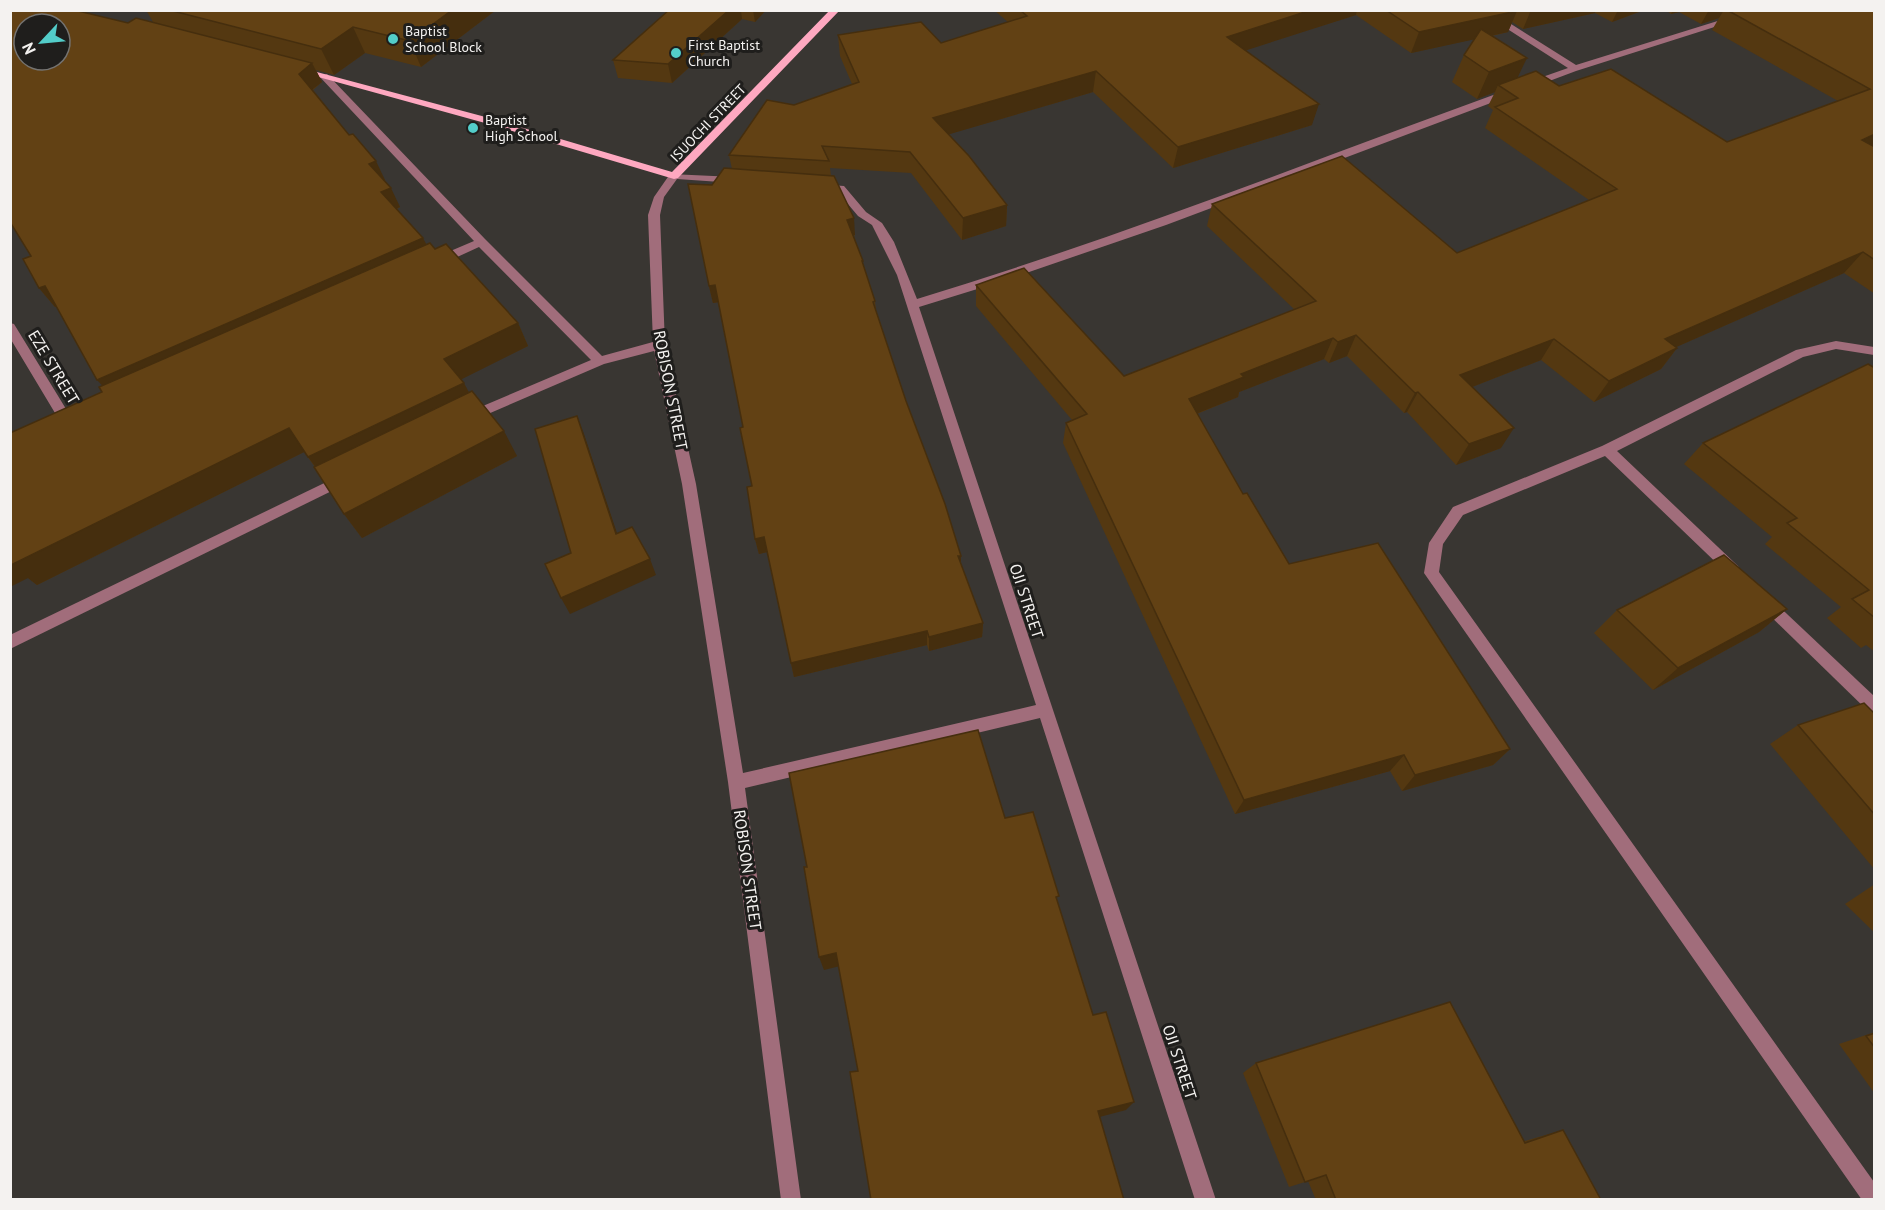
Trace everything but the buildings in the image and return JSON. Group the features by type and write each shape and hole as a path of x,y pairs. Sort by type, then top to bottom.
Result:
{"main road":[{"name":"ISUOCHI STREET","path":"674,176 836,10"},
{"path":"289,68 489,120 674,176"}],"street":[{"path":"1482,10 1575,69"},
{"path":"912,305 966,289 1117,237 1575,69 1764,10"},
{"path":"324,76 481,242 600,361"},
{"path":"674,176 746,181"},
{"name":"ROBISON STREET","path":"674,176 659,197 654,215 659,345 689,484 736,783 791,1200"},
{"name":"OJI STREET","path":"805,185 840,188 862,213 876,223 888,242 903,275 1206,1200"},
{"path":"427,266 481,242"},
{"name":"EZE STREET","path":"10,327 69,425"},
{"path":"454,425 600,361 659,345"},
{"path":"1875,351 1836,345 1800,352 1607,450 1458,511 1436,543 1431,573 1875,1199"},
{"path":"1607,450 1875,706"},
{"path":"10,643 359,472"},
{"path":"736,783 1044,710"}],"place":[{"name":"Baptist School Block","path":"393,39"},
{"name":"First Baptist Church","path":"676,53"},
{"name":"Baptist High School","path":"473,128"}]}
